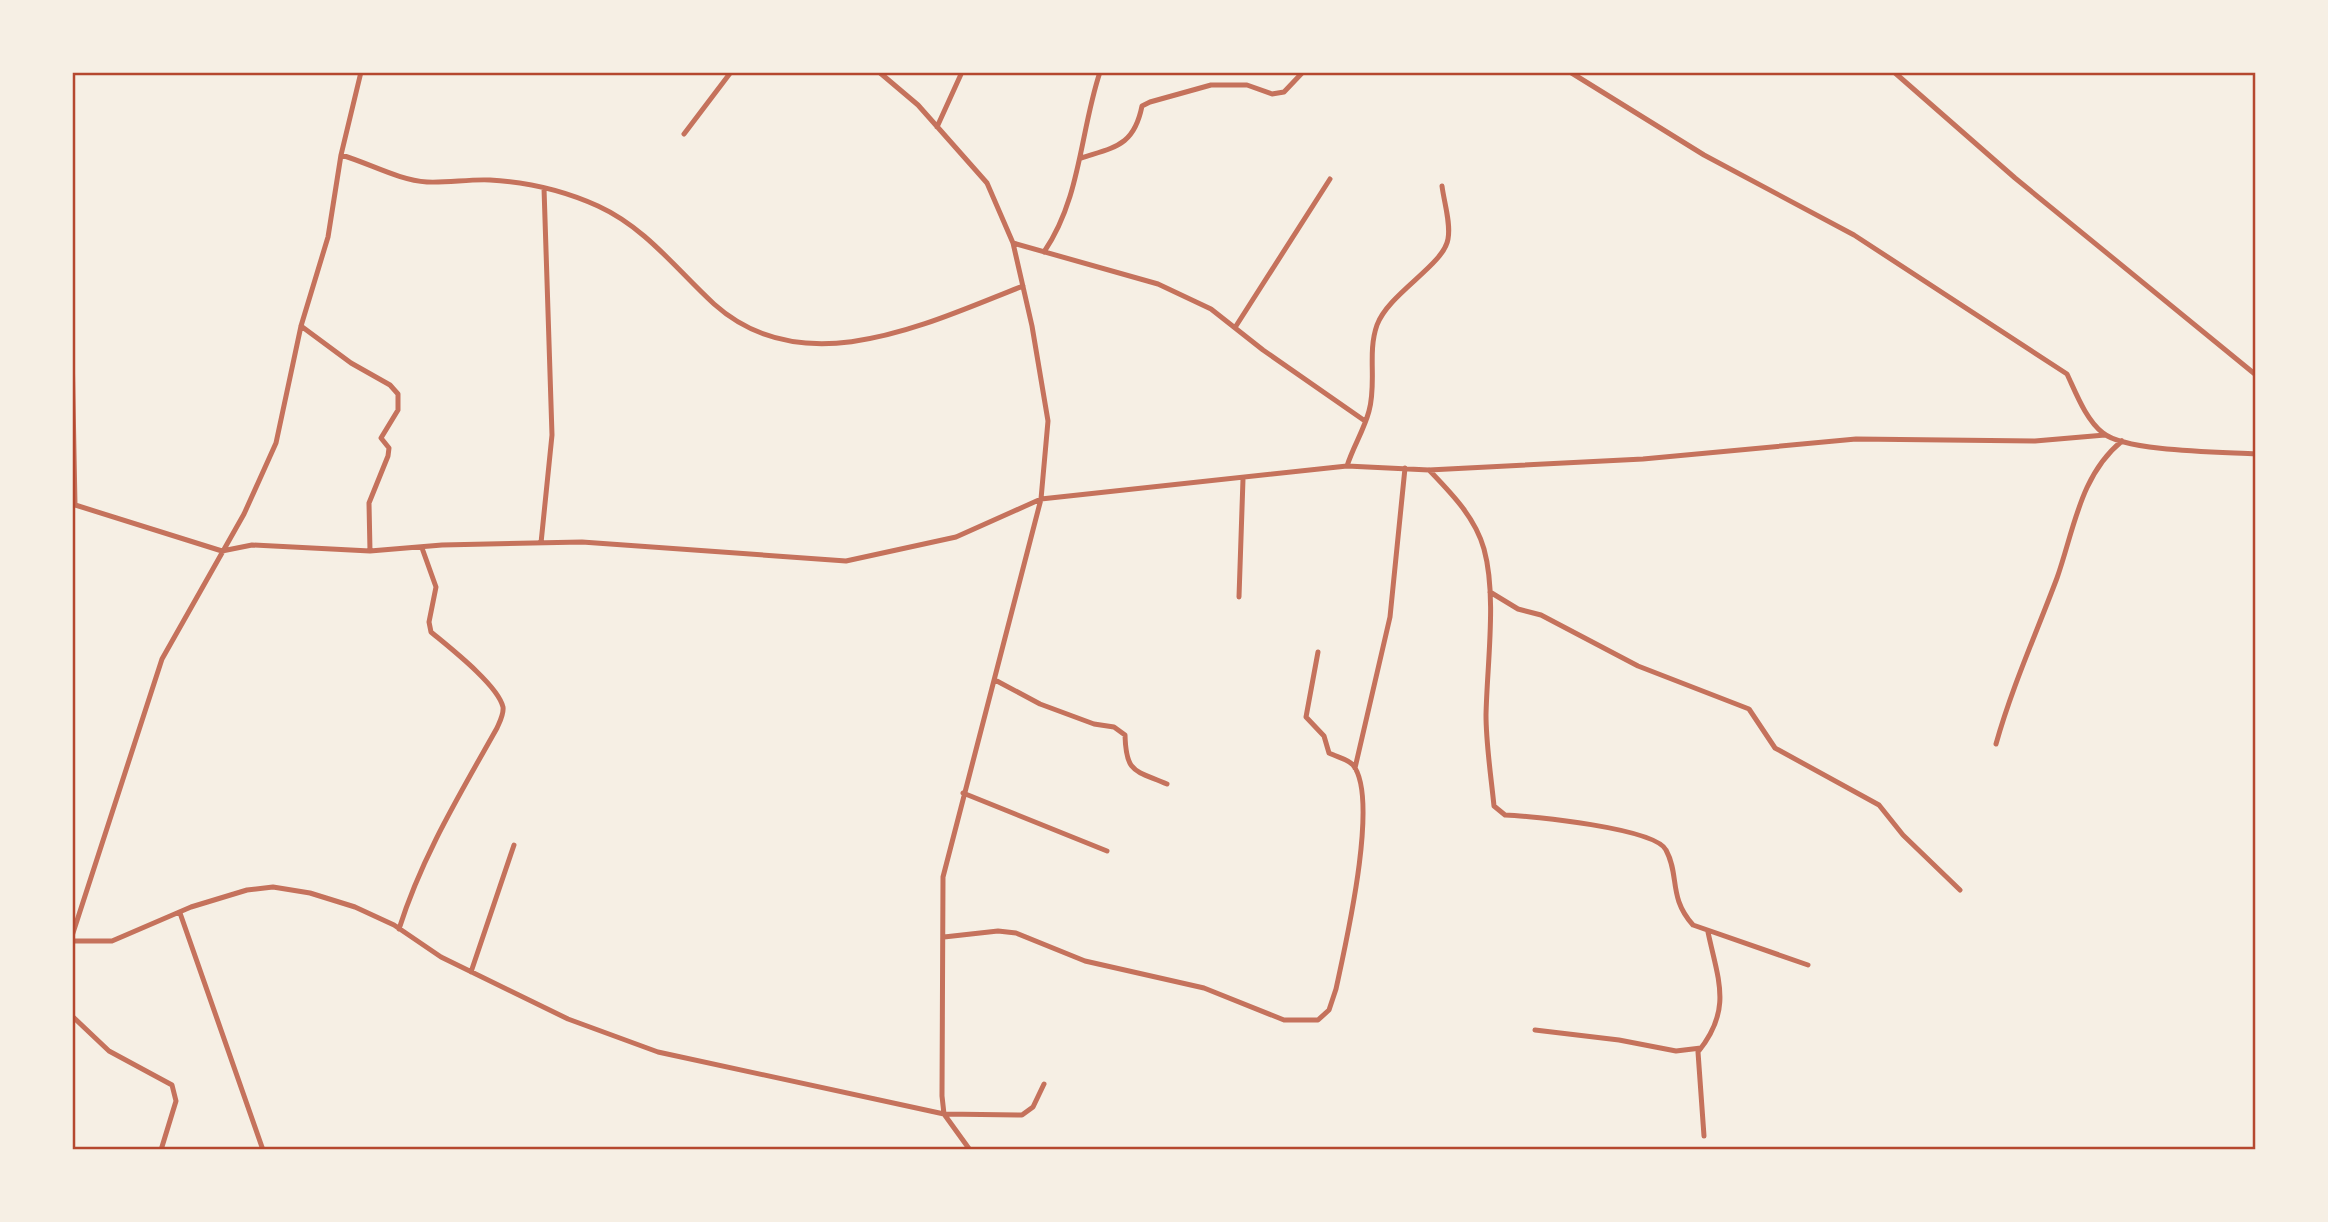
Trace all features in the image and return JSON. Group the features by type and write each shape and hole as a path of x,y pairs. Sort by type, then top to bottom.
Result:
{"street":[{"path":"361,72 341,155 328,237 301,326 276,443 244,514 162,659 72,939 112,941 180,913 247,890 273,887 310,893 355,907 471,972 568,1020 658,1052 944,1114 1022,1115 1033,1107 1044,1084"},
{"path":"684,134 732,72"},
{"path":"879,72 918,104 988,183 1013,243 1048,421 1041,499 943,877 944,1114 970,1150"},
{"path":"937,127 962,72"},
{"path":"1044,252 1068,205 1081,158 1090,100 1100,72"},
{"path":"1081,158 1125,143 1139,123 1142,106 1150,102 1211,85 1247,85 1272,94 1284,92 1303,72"},
{"path":"1570,72 1704,155 1854,235 2067,374 2082,404 2105,435"},
{"path":"1894,72 1962,133 2256,375"},
{"path":"341,155 424,182 488,180 544,188 598,206 638,230 730,318 803,344 846,344 918,327 1023,286"},
{"path":"1236,326 1330,179"},
{"path":"1347,466 1365,421 1373,388 1372,348 1378,323 1411,281 1434,264 1446,247 1449,237 1442,186"},
{"path":"541,543 552,435 544,188"},
{"path":"1013,243 1158,284 1211,309 1236,326 1263,350 1365,421"},
{"path":"301,326 351,362 390,385 398,394 398,410 381,438 388,448 387,456 369,503 370,551"},
{"path":"72,346 73,505 222,551 252,545 370,551 582,542 846,561 956,537 1041,499 1347,466 1429,470 1643,459 1856,439 2035,441 2105,435 2140,446 2256,454"},
{"path":"1996,744 2006,709 2066,552 2075,514 2108,452 2122,441"},
{"path":"944,937 998,931 1016,933 1085,961 1204,988 1284,1020 1318,1020 1329,1010 1336,989 1358,874 1362,807 1355,769 1390,617 1405,468"},
{"path":"1429,470 1459,502 1477,530 1485,550 1490,592 1486,718 1494,806 1504,814 1562,820 1658,841 1666,851 1681,912 1693,925 1808,965"},
{"path":"1239,597 1243,479"},
{"path":"398,929 406,901 432,842 497,728 503,708 482,679 431,632 429,622 436,587 422,548"},
{"path":"1490,592 1518,610 1541,615 1638,666 1721,695 1749,709 1775,748 1879,805 1903,835 1960,890"},
{"path":"1318,652 1306,717 1324,736 1329,752 1350,762 1355,769"},
{"path":"995,680 1063,713 1114,727 1125,735 1125,761 1132,770 1167,784"},
{"path":"963,793 1107,851"},
{"path":"471,972 514,845"},
{"path":"180,913 263,1150"},
{"path":"1703,1136 1698,1052 1710,1038 1723,992 1708,932"},
{"path":"72,1016 109,1051 172,1085 176,1092 174,1111 161,1150"},
{"path":"1535,1030 1619,1040 1676,1051 1701,1048"}]}
